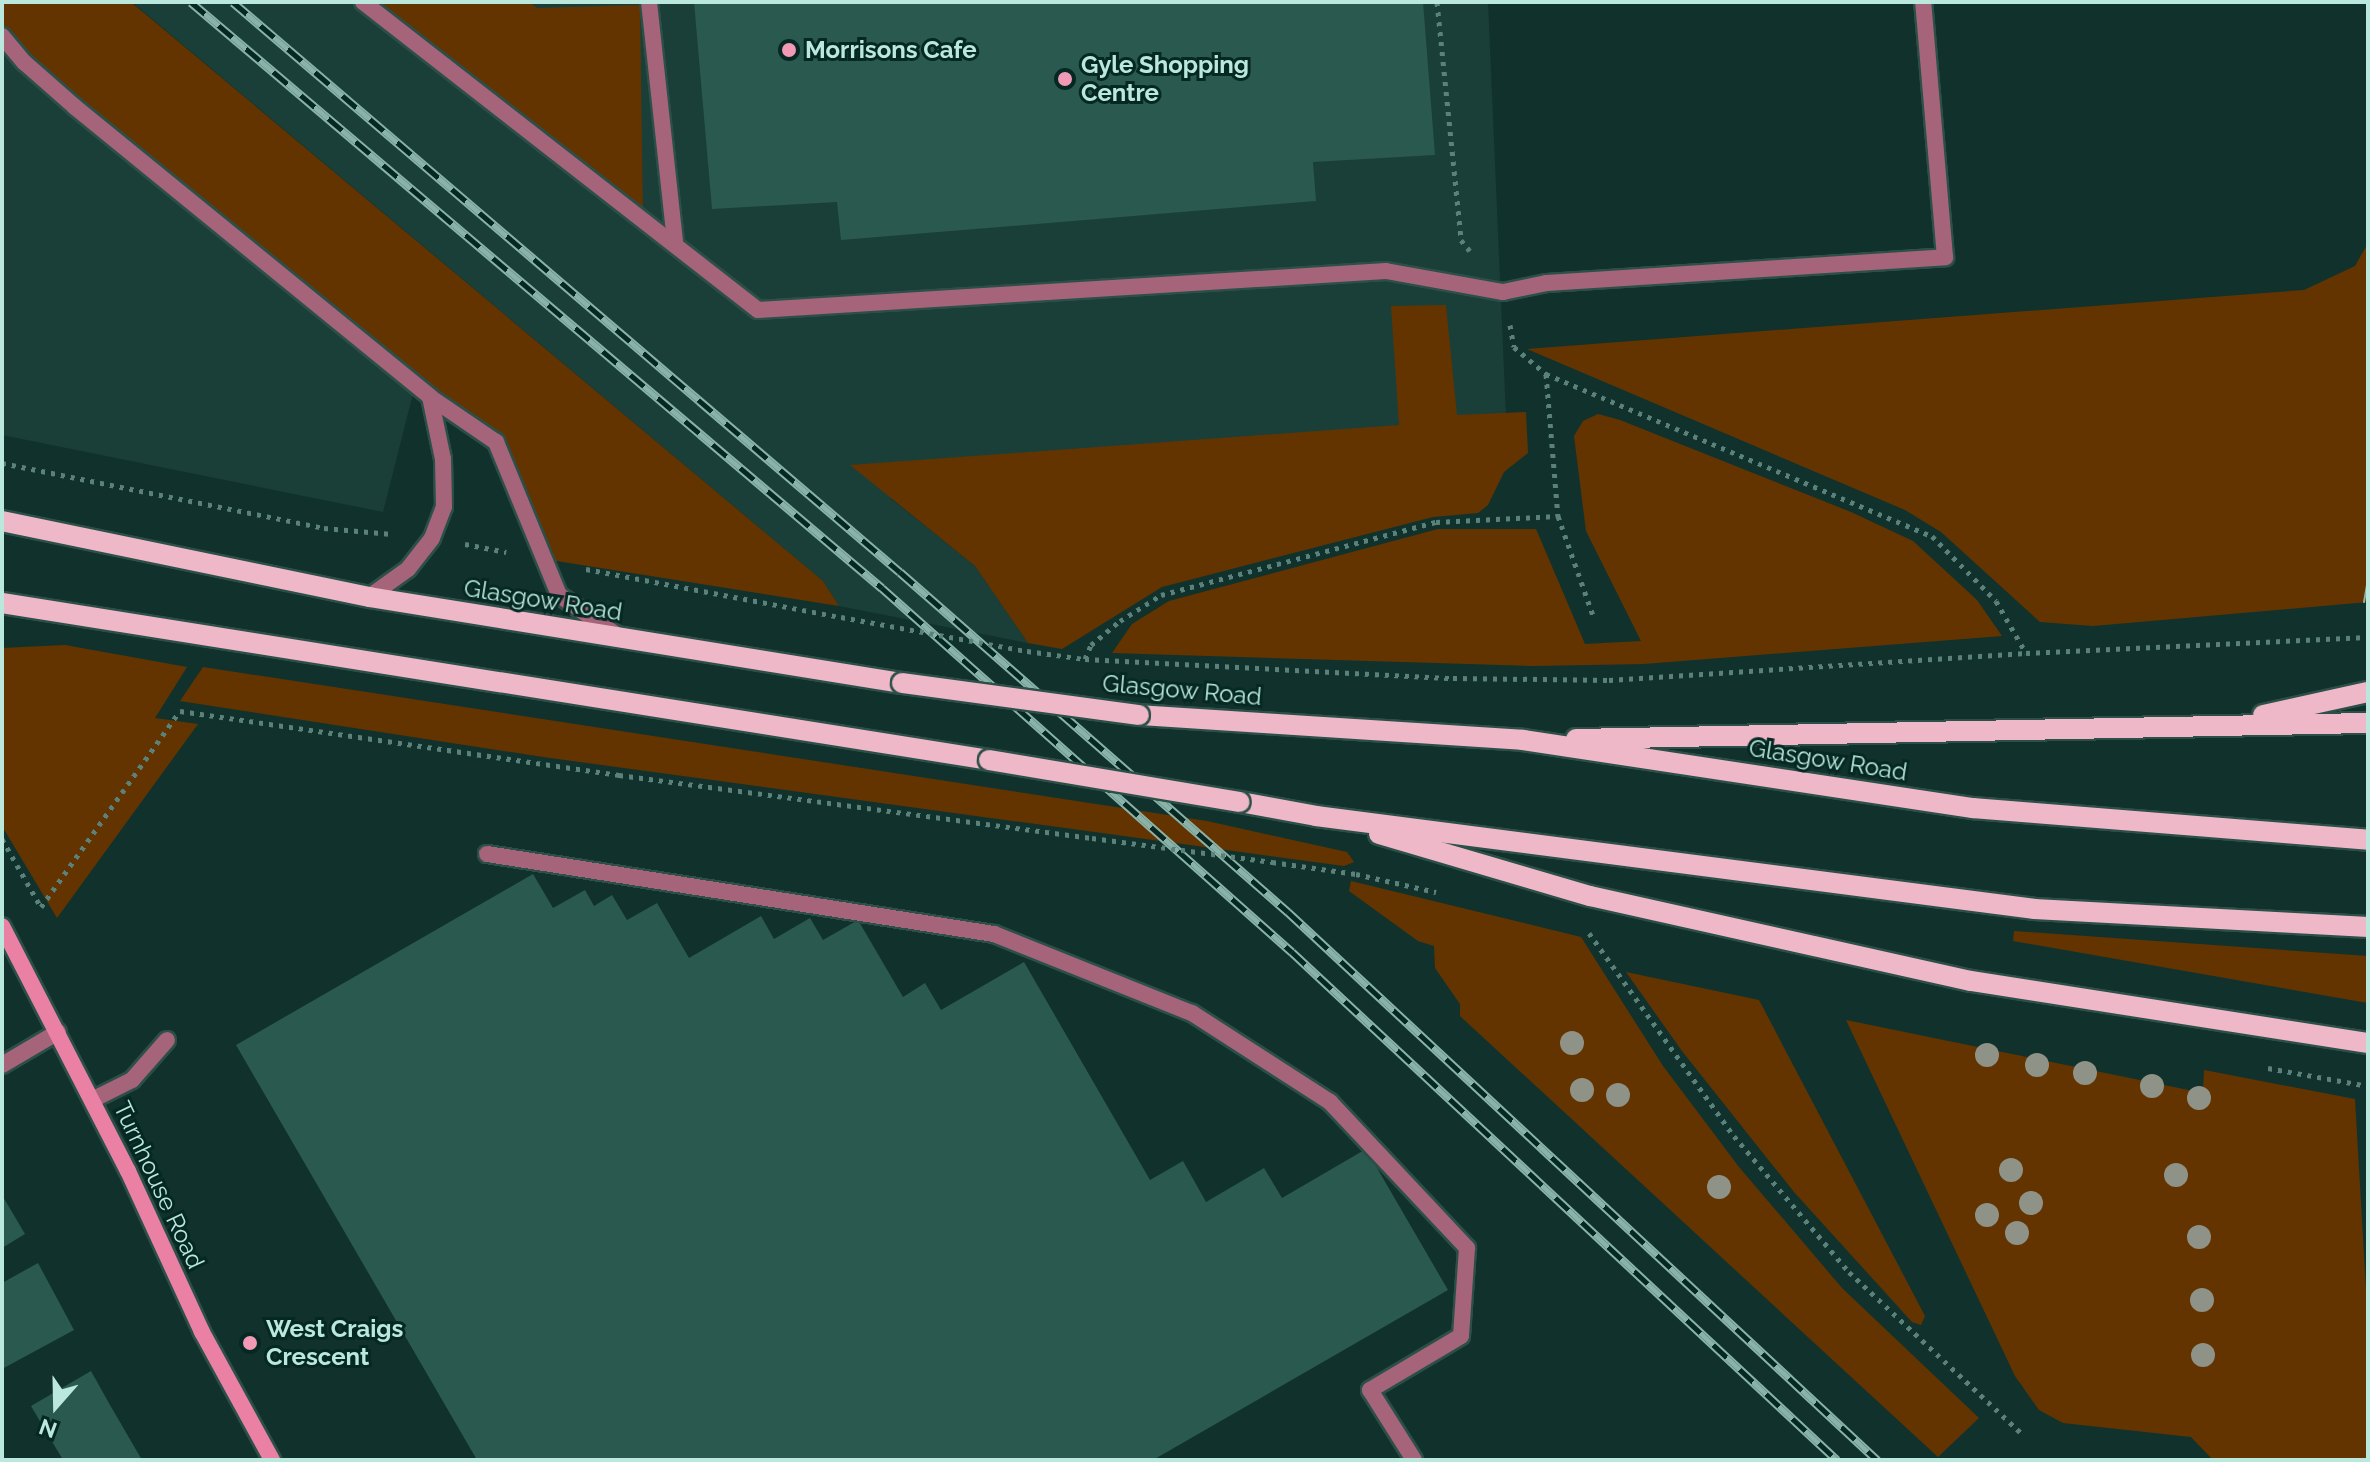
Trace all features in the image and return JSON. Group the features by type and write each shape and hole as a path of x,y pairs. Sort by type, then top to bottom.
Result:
{"main road":[{"name":"Glasgow Road","path":"2,521 369,597 902,683 1139,715 1523,740 1973,808 2368,840"},
{"path":"2,603 989,760 1316,816 2035,909 2368,927"},
{"path":"2,611 44,609"},
{"path":"2224,723 2368,692"},
{"path":"1523,740 2224,723 2368,723"},
{"path":"1316,816 1590,896 1971,981 2368,1043"}],"street":[{"path":"363,2 675,242 758,310 1386,271 1503,292 1547,283 1945,257 1923,2"},
{"path":"649,2 675,242"},
{"path":"2,36 25,63 75,107 430,397 496,442 559,595 622,639"},
{"path":"369,597 408,569 432,538 444,507 443,459 430,397"},
{"path":"487,854 994,934 1192,1013 1330,1102 1467,1248 1461,1336 1370,1390 1414,1460"},
{"name":"Turnhouse Road","path":"3,929 92,1100 202,1332 272,1460"},
{"path":"2,1065 58,1032"},
{"path":"92,1100 132,1080 167,1040"}],"path":[{"path":"1437,2 1461,240 1503,292 1514,347 1546,374 1932,536 1996,601 2026,653"},
{"path":"1546,374 1558,516 1594,618"},
{"path":"1085,659 1091,645 1120,621 1161,595 1436,522 1558,516"},
{"path":"841,617 1085,659 1453,678 1609,680 2026,653 2368,637"},
{"path":"2,839 41,907 180,711 634,778 1272,862"},
{"path":"1584,926 1734,1136 1849,1272 2022,1434"}],"shaded area":[{"path":"2,2 421,362 383,512 2,435"},
{"path":"2,2 131,2 823,581 839,606 544,559 496,442 430,397 2,36"},
{"name":"Gyle Shopping Centre","path":"132,2 1488,2 1507,441 890,498 975,566 1028,643 839,606 823,581"},
{"path":"363,2 529,2 537,8 640,5 643,221"},
{"path":"2368,243 2368,602 2093,626 2040,622 1941,532 1905,510 1527,349 2304,290 2355,266"},
{"path":"1446,305 1457,415 1526,412 1528,453 1504,472 1488,505 1478,513 1433,517 1162,587 1062,649 1028,643 975,566 850,465 1399,425 1391,306"},
{"path":"1598,414 1851,512 1913,541 1977,600 2002,636 1644,664 1533,666 1112,653 1132,624 1169,601 1438,529 1536,529 1585,644 1641,641 1586,531 1574,436 1583,421"},
{"path":"65,645 187,667 155,718 198,724 57,918 2,826 2,648"},
{"path":"203,667 1207,821 1347,852 1354,862 1344,866 543,757 180,701"},
{"path":"1351,881 1581,937 1663,1066 1739,1167 1842,1288 1979,1418 1938,1457 1460,1016 1460,1004 1435,968 1434,946 1418,941 1349,891"},
{"path":"2014,931 2368,956 2368,1003 2013,941"},
{"path":"1626,972 1759,1000 1925,1316 1921,1325 1912,1322 1794,1192 1682,1051"},
{"path":"1846,1020 2203,1093 2204,1070 2355,1099 2368,1324 2368,1460 2213,1460 2191,1437 2063,1423 2039,1410 2015,1376"}],"building":[{"name":"Gyle Shopping Centre","path":"694,2 1423,2 1435,155 1313,162 1316,201 841,240 837,202 712,209"},
{"path":"533,874 553,908 585,890 594,906 612,895 627,920 657,903 689,958 761,916 774,939 810,918 823,940 858,920 903,997 925,983 941,1010 1024,962 1150,1180 1183,1161 1206,1202 1264,1168 1282,1198 1366,1149 1448,1290 1153,1460 477,1460 236,1045"},
{"path":"2,1195 25,1234 2,1248"},
{"path":"38,1263 74,1330 2,1369 2,1283"},
{"path":"91,1371 142,1460 63,1460 31,1406"}],"tram line":[{"path":"2364,602 2368,579"}],"railway":[{"path":"191,2 882,588 1292,952 1837,1460"},
{"path":"233,2 900,572 1288,912 1877,1460"}],"place":[{"name":"Morrisons Cafe","path":"789,50"},
{"name":"Gyle Shopping Centre","path":"1065,79"},
{"name":"West Craigs Crescent","path":"250,1343"}]}
